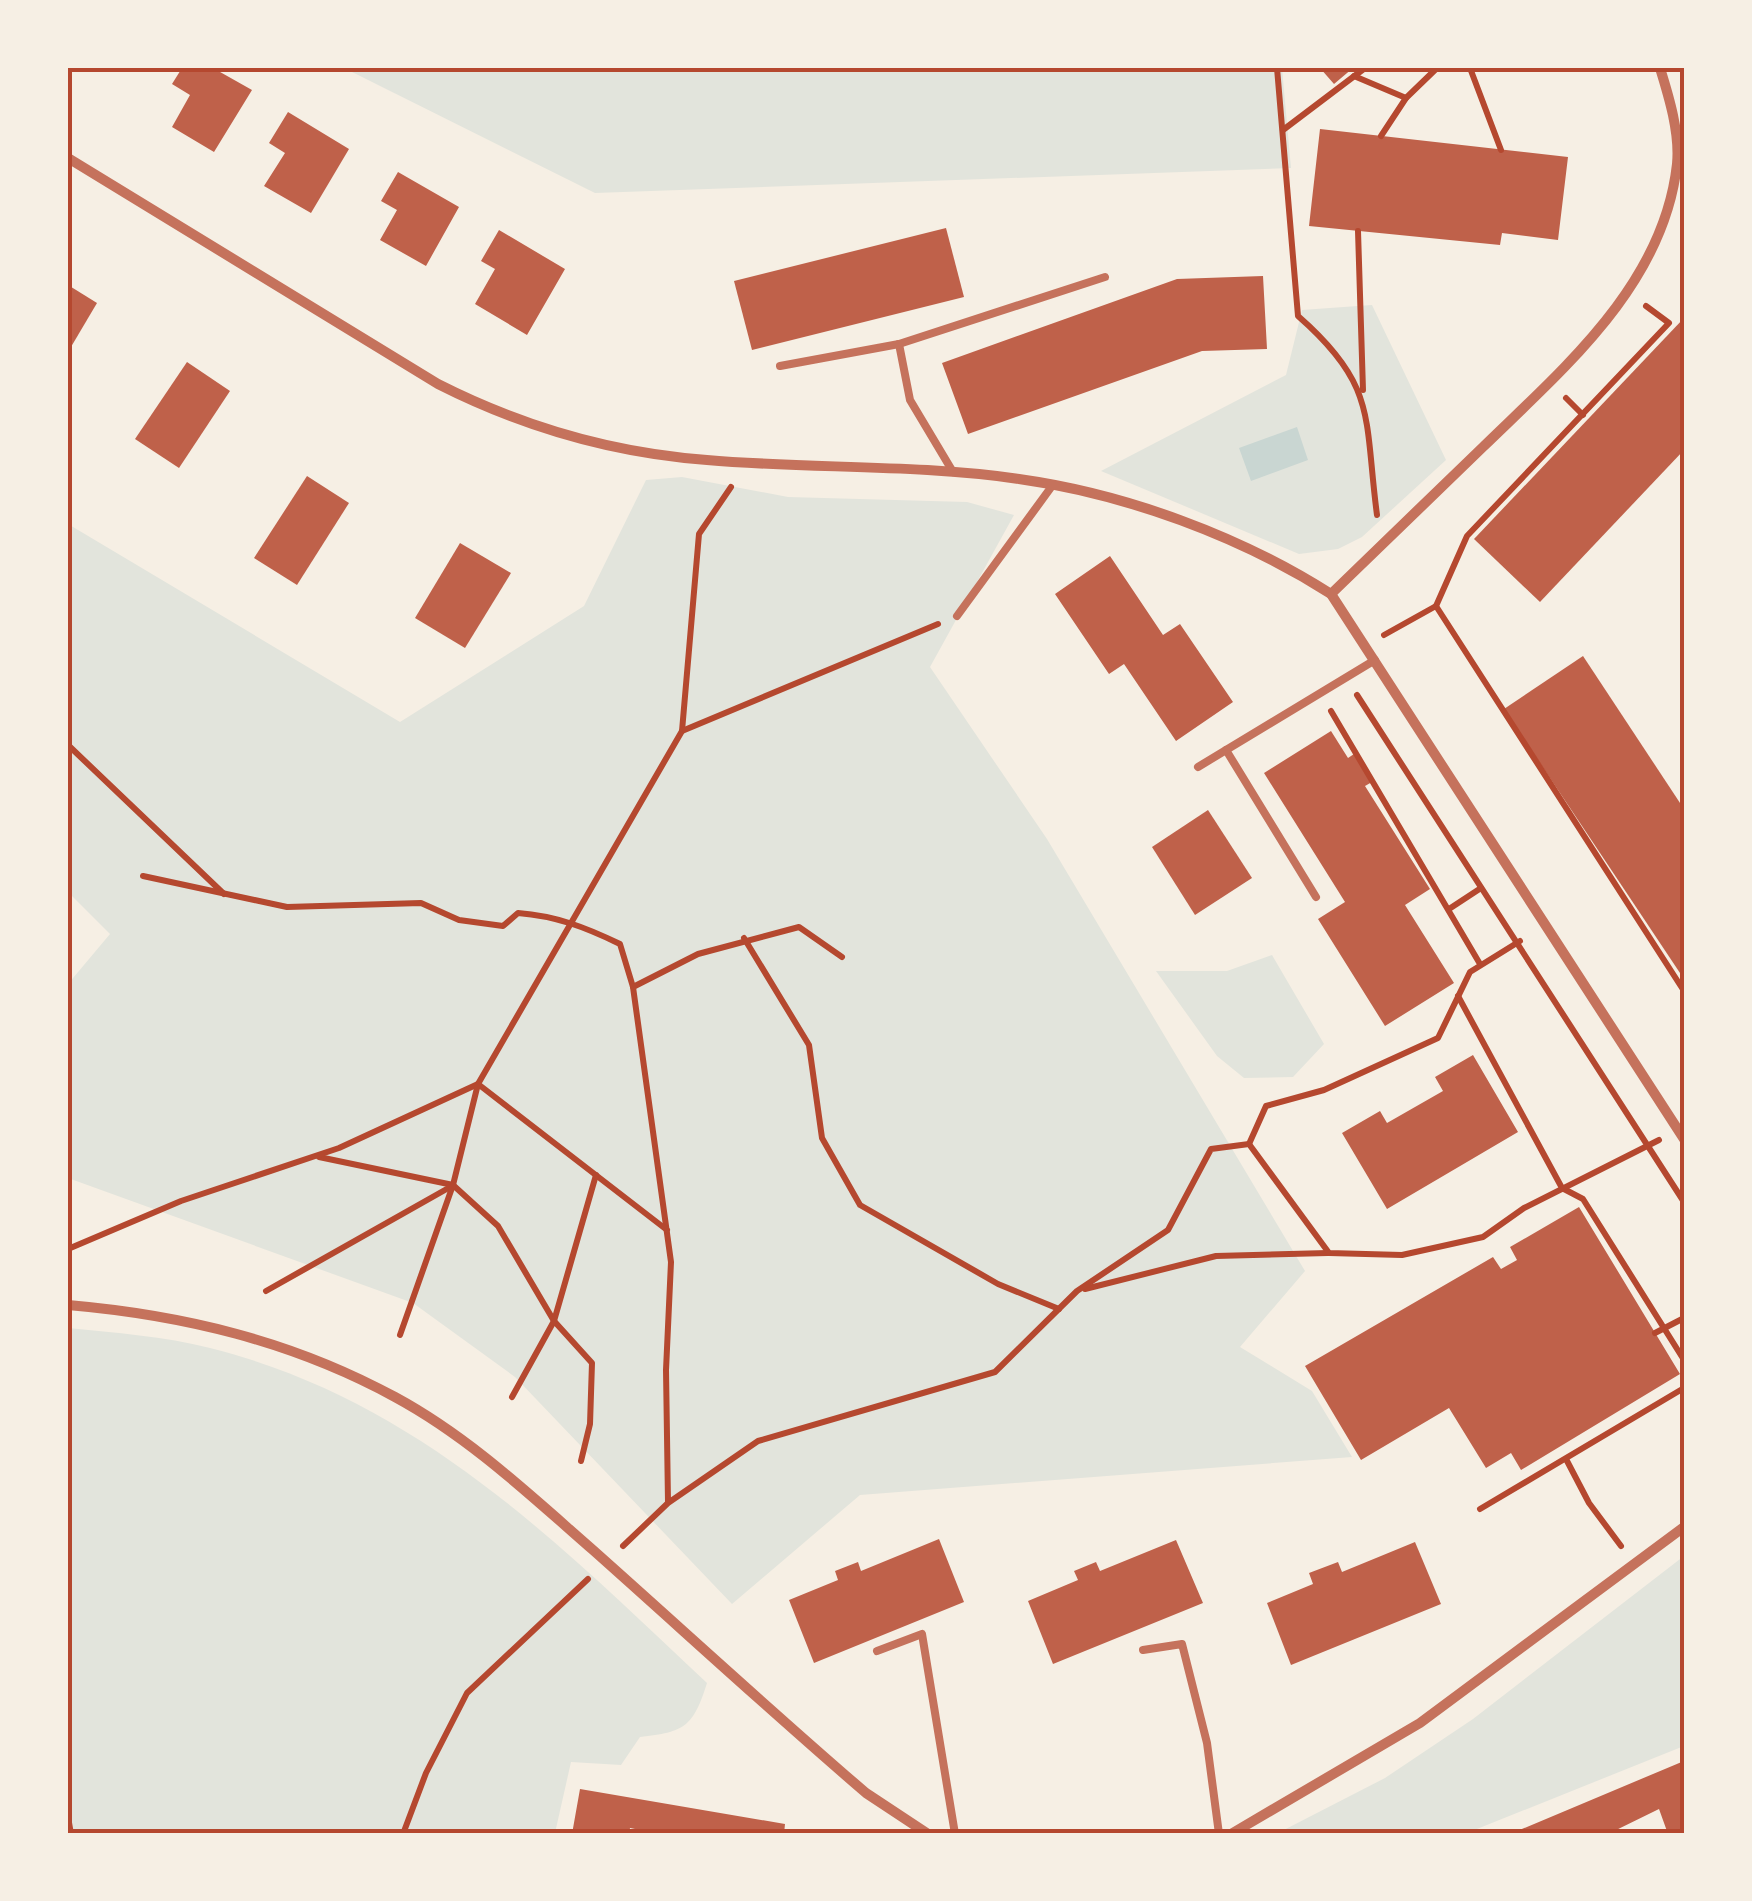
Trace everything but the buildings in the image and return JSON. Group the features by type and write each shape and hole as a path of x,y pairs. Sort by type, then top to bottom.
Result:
{"street":[{"path":"1331,594 1584,348 1626,291 1656,240 1677,164 1674,123 1660,68"},
{"path":"68,158 344,330 472,403 589,441 684,458 954,474 1052,486 1141,506 1294,570 1331,594 1684,1139"},
{"path":"68,1305 164,1316 289,1349 363,1381 456,1435 866,1793 928,1834"},
{"path":"1231,1834 1420,1723 1684,1527"}],"lane":[{"path":"780,366 900,344 1105,277"},
{"path":"900,344 910,400 954,474"},
{"path":"957,616 1052,486"},
{"path":"1198,767 1376,660"},
{"path":"1226,750 1316,897"},
{"path":"876,1651 922,1634 955,1834"},
{"path":"1143,1650 1182,1644 1207,1743 1219,1834"}],"path":[{"path":"1277,68 1298,316 1331,344 1363,392"},
{"path":"1282,130 1366,68"},
{"path":"1381,136 1406,98 1437,68"},
{"path":"1470,68 1501,150"},
{"path":"1354,76 1406,98"},
{"path":"1358,231 1363,392 1382,544"},
{"path":"1436,606 1468,536 1669,324 1626,291"},
{"path":"400,1335 453,1185 478,1084 682,731 699,534 748,462"},
{"path":"682,731 957,616"},
{"path":"1332,712 1480,964"},
{"path":"68,744 225,894"},
{"path":"142,876 287,907 421,903 459,920 503,926 518,913 574,922 620,944 633,988 668,1230 668,1503"},
{"path":"1449,909 1480,888"},
{"path":"633,988 698,954 744,938 799,927 842,958"},
{"path":"1249,1144 1266,1106 1324,1090 1438,1038 1470,972 1545,928"},
{"path":"744,938 809,1045 822,1138 860,1205 998,1284 1060,1309"},
{"path":"1458,996 1562,1188 1582,1199 1684,1360"},
{"path":"68,1249 181,1201 314,1156 478,1084"},
{"path":"478,1084 668,1230"},
{"path":"1249,1144 1329,1253"},
{"path":"403,1834 426,1773 467,1693 668,1503 758,1440 995,1372 1077,1291 1168,1230 1211,1149 1249,1144"},
{"path":"1077,1291 1216,1256 1402,1254 1482,1238 1562,1188 1651,1146 1684,1202"},
{"path":"314,1156 453,1185 498,1226 554,1321 592,1364 590,1424 581,1461"},
{"path":"512,1397 554,1321 596,1175"},
{"path":"266,1291 453,1185"},
{"path":"1655,1334 1684,1318"},
{"path":"1480,1509 1684,1388"},
{"path":"1566,1459 1589,1502 1623,1548"},
{"path":"68,1817 72,1834"}],"shaded area":[{"path":"344,68 1282,68 1291,168 595,193"},
{"path":"1372,305 1446,460 1362,537 1338,549 1299,554 1101,471 1286,375 1302,310"},
{"path":"1297,427 1308,460 1251,481 1239,448"},
{"path":"682,477 788,497 967,502 1014,515 930,667 1047,839 1305,1271 1240,1347 1312,1391 1352,1457 860,1495 732,1604 515,1377 413,1303 68,1178 68,984 110,934 68,892 68,524 400,722 584,606 646,480"},
{"path":"1272,955 1324,1044 1293,1077 1244,1078 1217,1056 1156,971 1227,971"},
{"path":"68,1328 210,1348 285,1372 354,1402 418,1439 538,1528 707,1683 692,1718 667,1733 640,1737 621,1765 571,1762 555,1833 68,1833"},
{"path":"1684,1556 1684,1746 1467,1833 1278,1833 1385,1778 1473,1719"}]}
